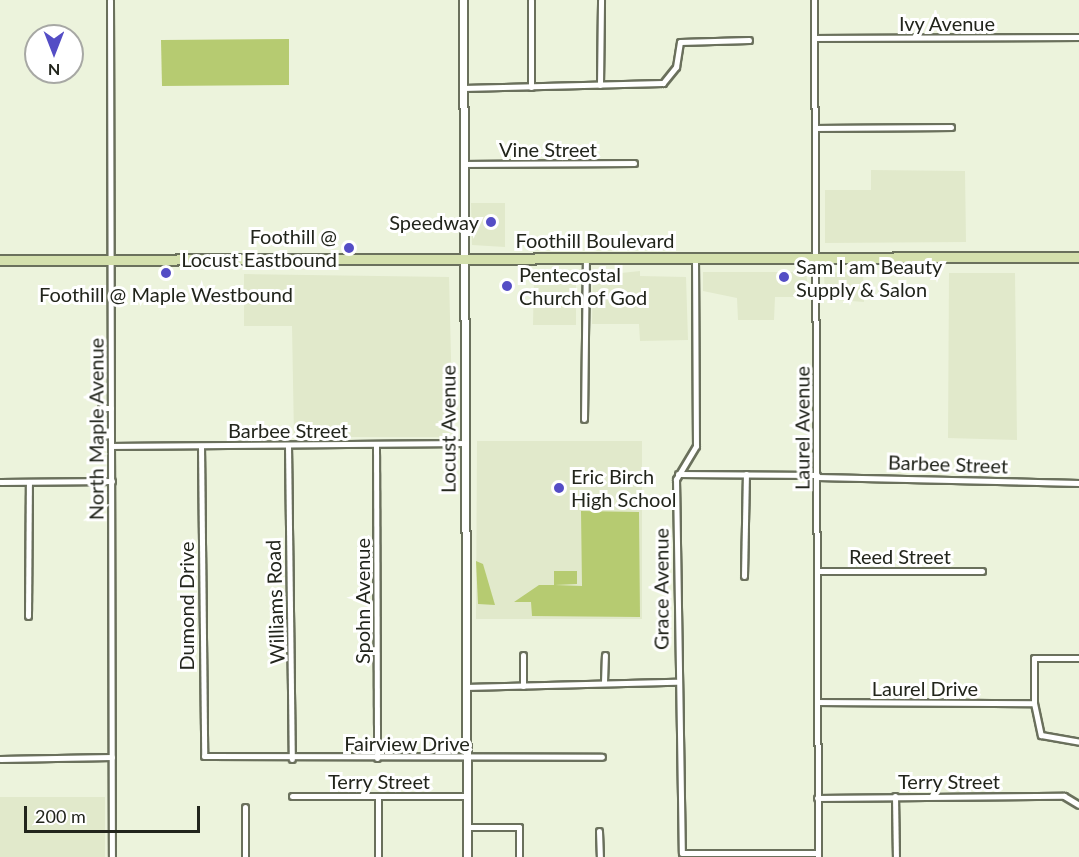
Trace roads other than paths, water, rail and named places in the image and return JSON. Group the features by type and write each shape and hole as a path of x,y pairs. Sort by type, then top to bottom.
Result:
{"main road":[{"name":"Foothill Boulevard","path":"0,260 1079,257"}],"street":[{"name":"North Maple Avenue","path":"110,0 112,857"},
{"name":"Locust Avenue","path":"463,0 467,857"},
{"path":"531,0 531,87"},
{"path":"600,85 601,0"},
{"name":"Laurel Avenue","path":"814,0 818,855"},
{"name":"Ivy Avenue","path":"814,38 1079,37"},
{"path":"463,88 634,85 672,77 680,42 748,40"},
{"path":"816,128 951,127"},
{"name":"Vine Street","path":"463,164 634,163"},
{"path":"584,419 586,258"},
{"path":"678,474 696,446 695,258"},
{"path":"101,408 111,408"},
{"path":"101,436 111,435"},
{"name":"Barbee Street","path":"111,446 464,443"},
{"name":"Spohn Avenue","path":"376,444 378,758"},
{"name":"Williams Road","path":"288,445 291,759"},
{"name":"Dumond Drive","path":"201,446 200,749 212,759"},
{"name":"Barbee Street","path":"678,474 1079,483"},
{"name":"Grace Avenue","path":"678,474 676,682 682,853 818,855"},
{"path":"744,576 746,474"},
{"path":"0,482 112,481"},
{"path":"28,616 29,482"},
{"name":"Reed Street","path":"817,572 982,571"},
{"path":"523,655 523,686"},
{"path":"604,682 605,655"},
{"path":"1079,658 1034,658 1034,703 1041,735 1079,742"},
{"path":"465,687 676,682"},
{"name":"Laurel Drive","path":"817,702 1034,703"},
{"name":"Fairview Drive","path":"212,759 602,757"},
{"path":"0,759 112,758"},
{"name":"Terry Street","path":"292,796 466,796"},
{"path":"378,796 378,857"},
{"path":"895,796 896,857"},
{"name":"Terry Street","path":"817,798 1064,796 1079,805"},
{"path":"245,807 245,857"},
{"path":"466,827 519,827 519,857"},
{"path":"599,831 600,857"}],"place":[{"name":"Speedway","path":"491,222"},
{"name":"Foothill @ Locust Eastbound","path":"349,248"},
{"name":"Foothill @ Maple Westbound","path":"166,273"},
{"name":"Sam I am Beauty Supply & Salon","path":"784,277"},
{"name":"Pentecostal Church of God","path":"507,286"},
{"name":"Eric Birch High School","path":"559,488"}]}
